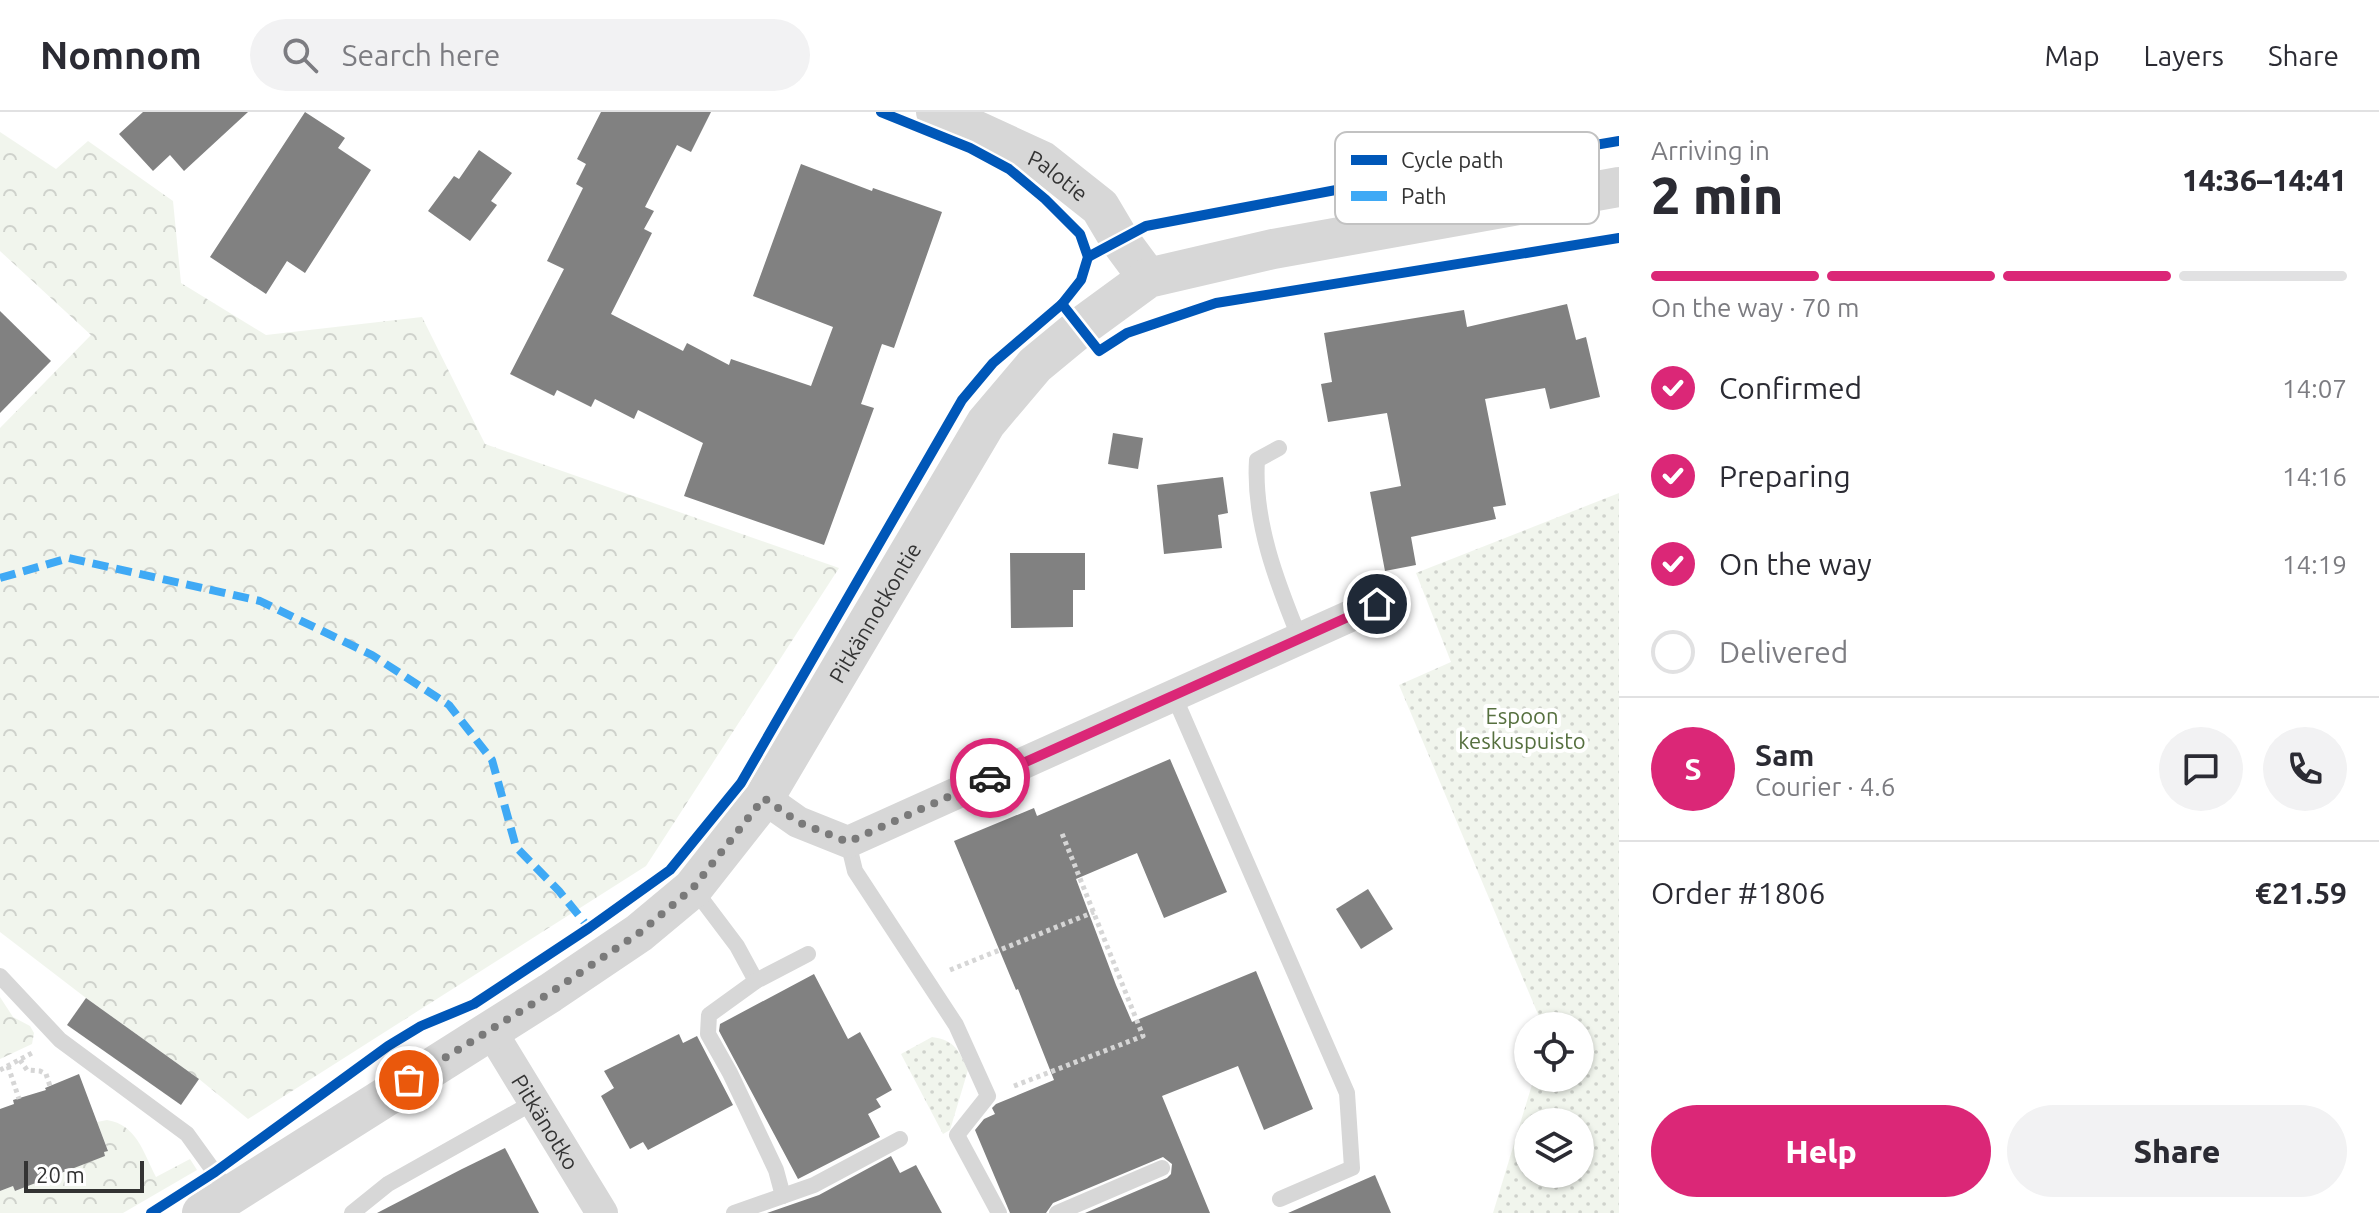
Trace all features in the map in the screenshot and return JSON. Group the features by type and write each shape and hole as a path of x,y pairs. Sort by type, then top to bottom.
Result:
{"street":[{"name":"Palotie","path":"936,112 1042,161 1100,207 1148,278"},
{"name":"Pitkännotkontie","path":"1599,191 1619,187"},
{"name":"Pitkännotkontie","path":"216,1204 491,1031 639,933 693,888 764,798 986,423 1035,365 1081,327 1148,278 1273,249 1413,224"},
{"path":"764,798 798,822 848,842 1377,604"},
{"name":"Pitkänotko","path":"491,1031 602,1213"}],"lane":[{"path":"1279,448 1257,460 1256,485 1274,574 1300,639"},
{"path":"1174,696 1347,1093 1352,1168 1280,1199"},
{"path":"848,842 855,871 956,1025 988,1096 957,1135 999,1213"},
{"path":"693,888 737,946 756,981"},
{"path":"783,1196 776,1170 708,1034 709,1015 756,981 808,954"},
{"path":"0,976 60,1040 187,1134 216,1204"},
{"path":"352,1213 388,1184 534,1102"},
{"path":"734,1213 814,1185 900,1139"},
{"path":"1057,1213 1162,1168"}],"path":[{"path":"988,1096 1143,1036 1061,831"},
{"path":"926,980 1094,912"},
{"path":"20,1060 27,1070 46,1074 50,1086"},
{"path":"8,1066 19,1099"}],"green space":[{"path":"0,132 56,169 88,141 173,201 181,283 266,335 422,317 485,444 839,568 646,866 248,1119 199,1079 0,932 0,428 91,335 0,251"},
{"name":"Espoon keskuspuisto","path":"1619,493 1619,1213 1493,1213 1514,1144 1514,1188 1594,1188 1594,1108 1525,1108 1530,1092 1594,1092 1594,1012 1537,1012 1399,685 1451,662 1416,573"},
{"path":"0,997 13,1017 30,1026 34,1033 32,1044 0,1059"},
{"path":"932,1037 946,1041 955,1048 968,1070 950,1130 943,1134 901,1054"},
{"path":"107,1120 132,1134 156,1177 190,1159 197,1170 123,1213 0,1213 0,1191 13,1186 16,1191 30,1185 29,1181 64,1173 63,1169 105,1156 104,1152 108,1150 97,1122"}],"building":[{"path":"143,112 248,112 184,171 170,155 153,171 119,134"},
{"path":"305,112 345,138 338,148 371,170 305,273 287,261 266,294 210,257"},
{"path":"601,112 711,112 691,152 677,145 645,207 654,211 644,229 652,233 611,314 683,351 687,343 729,365 731,359 811,386 833,327 753,296 801,164 872,191 873,188 942,212 894,348 882,344 861,404 874,408 824,545 684,496 703,443 638,410 634,419 595,399 591,407 557,390 554,396 510,374 564,269 547,261 583,188 576,184 586,164 577,159"},
{"path":"479,150 512,173 491,201 497,205 470,241 428,211 454,176 459,179"},
{"path":"1567,304 1576,340 1586,337 1600,397 1550,409 1545,388 1485,399 1506,505 1493,507 1496,519 1411,537 1416,565 1385,571 1370,492 1401,486 1387,413 1328,422 1321,384 1332,382 1324,333 1464,310 1467,327"},
{"path":"0,311 51,361 0,413"},
{"path":"1113,433 1143,438 1138,469 1108,464"},
{"path":"1223,477 1228,513 1218,515 1222,548 1164,554 1157,485"},
{"path":"1010,553 1085,553 1085,590 1073,590 1073,627 1011,628"},
{"path":"1170,759 1227,892 1164,918 1137,853 1076,879 1116,985 1132,1022 1256,971 1313,1109 1264,1130 1238,1066 1162,1096 1210,1213 1085,1213 1167,1178 1171,1174 1172,1164 1163,1157 1053,1203 1046,1213 1010,1213 975,1130 984,1119 995,1114 992,1108 996,1104 1054,1080 954,841 1034,808 1037,816"},
{"path":"1368,889 1393,929 1361,949 1336,909"},
{"path":"814,974 848,1039 860,1032 892,1090 876,1099 881,1107 868,1114 880,1137 798,1179 719,1031 720,1024"},
{"path":"86,998 199,1079 181,1105 67,1025"},
{"path":"679,1034 683,1043 697,1036 733,1105 648,1150 643,1142 630,1149 601,1096 614,1088 604,1071"},
{"path":"79,1074 108,1151 104,1152 105,1156 15,1191 13,1186 0,1191 0,1109 14,1104 13,1100 46,1090"},
{"path":"505,1148 539,1213 377,1213 462,1169"},
{"path":"891,1156 900,1173 916,1165 942,1213 767,1213 819,1195"},
{"path":"1375,1175 1391,1213 1288,1213"}],"marked path":[{"path":"0,578 69,558 260,601 372,655 449,705 492,760 516,847 559,891 589,928"}],"cycle path":[{"path":"151,1213 215,1172 388,1046 421,1026 474,1004 670,870 741,783 962,400 993,363 1062,304 1081,280 1088,257 1080,234 1045,199 1009,169 970,148 881,112"},
{"path":"1599,144 1619,141"},
{"path":"1088,257 1146,226 1335,190"},
{"path":"1062,304 1099,351 1127,333 1216,303 1619,238"}],"way so far":[{"path":"409,1080 491,1031 639,933 693,888 764,798 798,822 848,842 990,778"}],"route":[{"path":"990,778 1377,604"}]}
